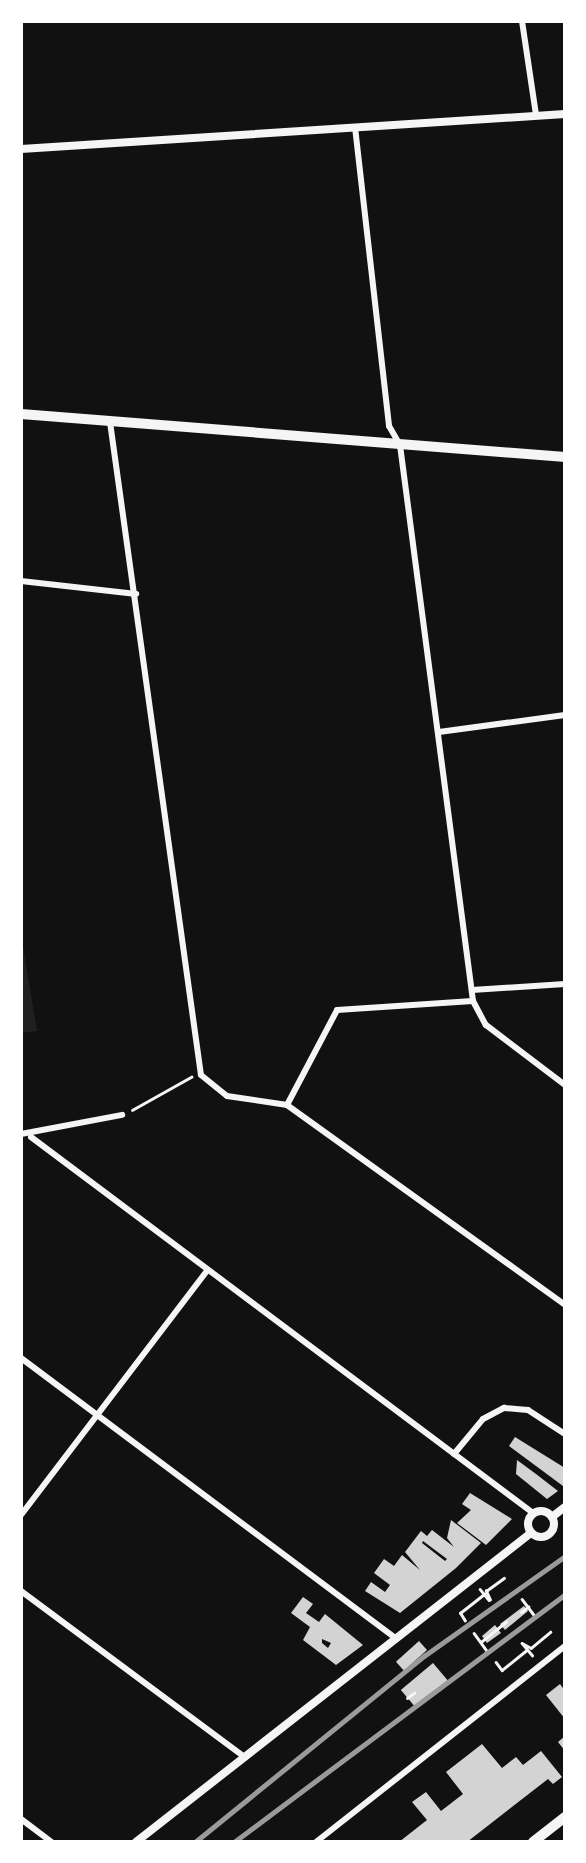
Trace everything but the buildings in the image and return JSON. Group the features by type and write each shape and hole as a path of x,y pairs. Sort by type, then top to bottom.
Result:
{"main road":[{"path":"21,414 565,457"},
{"path":"533,1842 565,1817"}],"street":[{"path":"522,21 536,115"},
{"path":"21,149 565,114"},
{"path":"355,127 389,426 400,445 473,1001 485,1025 565,1085"},
{"path":"110,422 201,1075 227,1096 286,1105 565,1306"},
{"path":"21,581 136,594"},
{"path":"439,732 565,715"},
{"path":"472,990 565,984"},
{"path":"286,1105 337,1010 473,1001"},
{"path":"31,1137 57,1123 122,1115"},
{"path":"21,1134 31,1137 533,1513 552,1517"},
{"path":"21,1515 207,1271"},
{"path":"21,1358 397,1639"},
{"path":"454,1454 483,1419 504,1408 528,1410 565,1434"},
{"path":"531,1532 547,1535 552,1517 565,1507"},
{"path":"136,1842 531,1532 533,1513"},
{"path":"21,1591 243,1756"},
{"path":"316,1842 565,1646"},
{"path":"21,1819 51,1842"}],"path":[{"path":"122,1115 180,1088 181,1078 201,1075"},
{"path":"481,1589 490,1601 491,1588 504,1578"},
{"path":"491,1588 494,1600"},
{"path":"465,1621 460,1613 485,1594"},
{"path":"522,1599 534,1615"},
{"path":"521,1612 528,1607"},
{"path":"481,1642 506,1622"},
{"path":"532,1655 522,1643 536,1643 550,1632"},
{"path":"474,1633 487,1651"},
{"path":"526,1639 536,1643"},
{"path":"496,1662 502,1670 527,1650"},
{"path":"407,1698 414,1693"}],"shaded area":[{"path":"21,934 37,1031 21,1033"}],"railway":[{"path":"195,1842 424,1656 565,1556"},
{"path":"234,1842 565,1594"}]}
